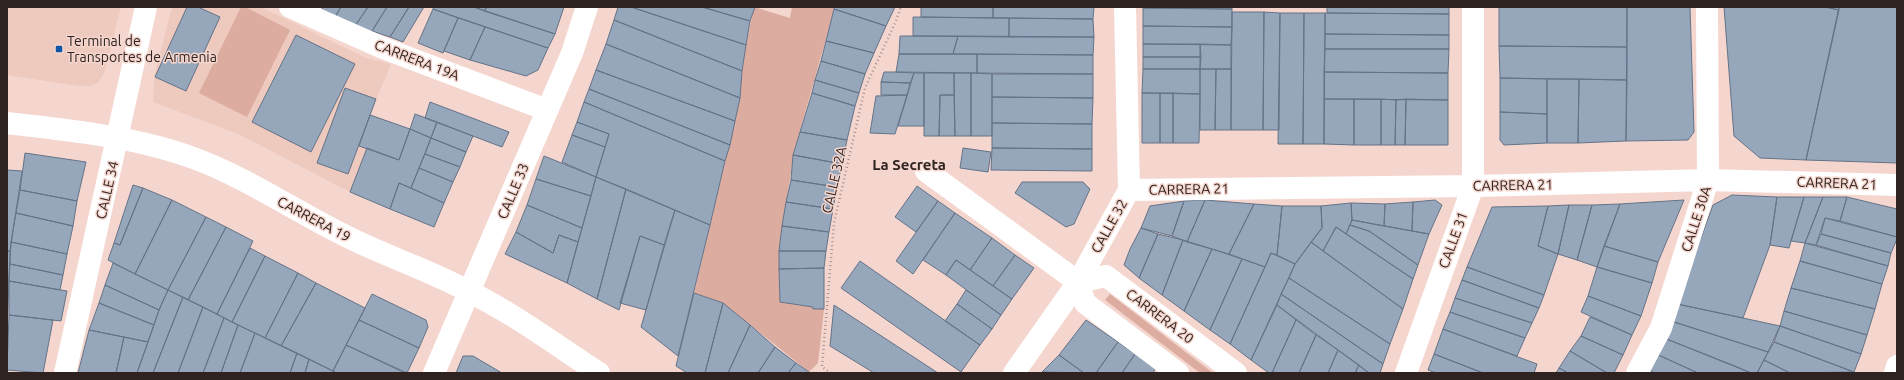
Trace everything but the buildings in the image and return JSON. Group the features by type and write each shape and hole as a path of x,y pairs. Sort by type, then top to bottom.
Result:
{"street":[{"name":"CALLE 34","path":"65,373 146,7"},
{"name":"CARRERA 19A","path":"290,7 383,48 547,110"},
{"name":"CALLE 33","path":"434,373 468,290 487,251 572,54 587,7"},
{"name":"CALLE 32","path":"1014,373 1078,282 1129,190 1125,7"},
{"name":"CALLE 31","path":"1406,373 1473,186 1473,7"},
{"name":"CALLE 30A","path":"1637,373 1661,328 1708,180 1707,7"},
{"path":"7,115 55,128"},
{"name":"CARRERA 19","path":"7,123 55,128 118,139 152,146 196,159 238,178 355,240 468,290 599,373"},
{"path":"926,171 1078,282 1084,302 1178,373"},
{"name":"CARRERA 21","path":"1129,190 1473,186 1708,180 1897,185"},
{"name":"CARRERA 20","path":"1078,282 1106,276 1236,373"},
{"path":"1895,373 1897,366"}],"path":[{"name":"CALLE 32A","path":"831,373 822,367 834,222 865,88 901,7"}],"shaded area":[{"name":"Terminal de Transportes de Armenia","path":"7,7 121,7 105,71 98,83 90,86 78,86 7,75"},
{"path":"172,7 261,7 366,58 391,64 370,114 410,129 367,149 350,192 238,134 153,102 154,77"},
{"path":"241,7 245,7 290,30 247,117 199,93"},
{"path":"754,7 790,18 792,7 835,7 793,155 780,246 780,302 813,307 813,309 824,309 818,363 809,372 723,303 694,293 735,121 746,45"},
{"path":"1110,294 1213,373 1200,373 1105,300"}],"place":[{"name":"Terminal de Transportes de Armenia","path":"59,49"}],"district":[{"name":"La Secreta","path":"909,165"}]}
